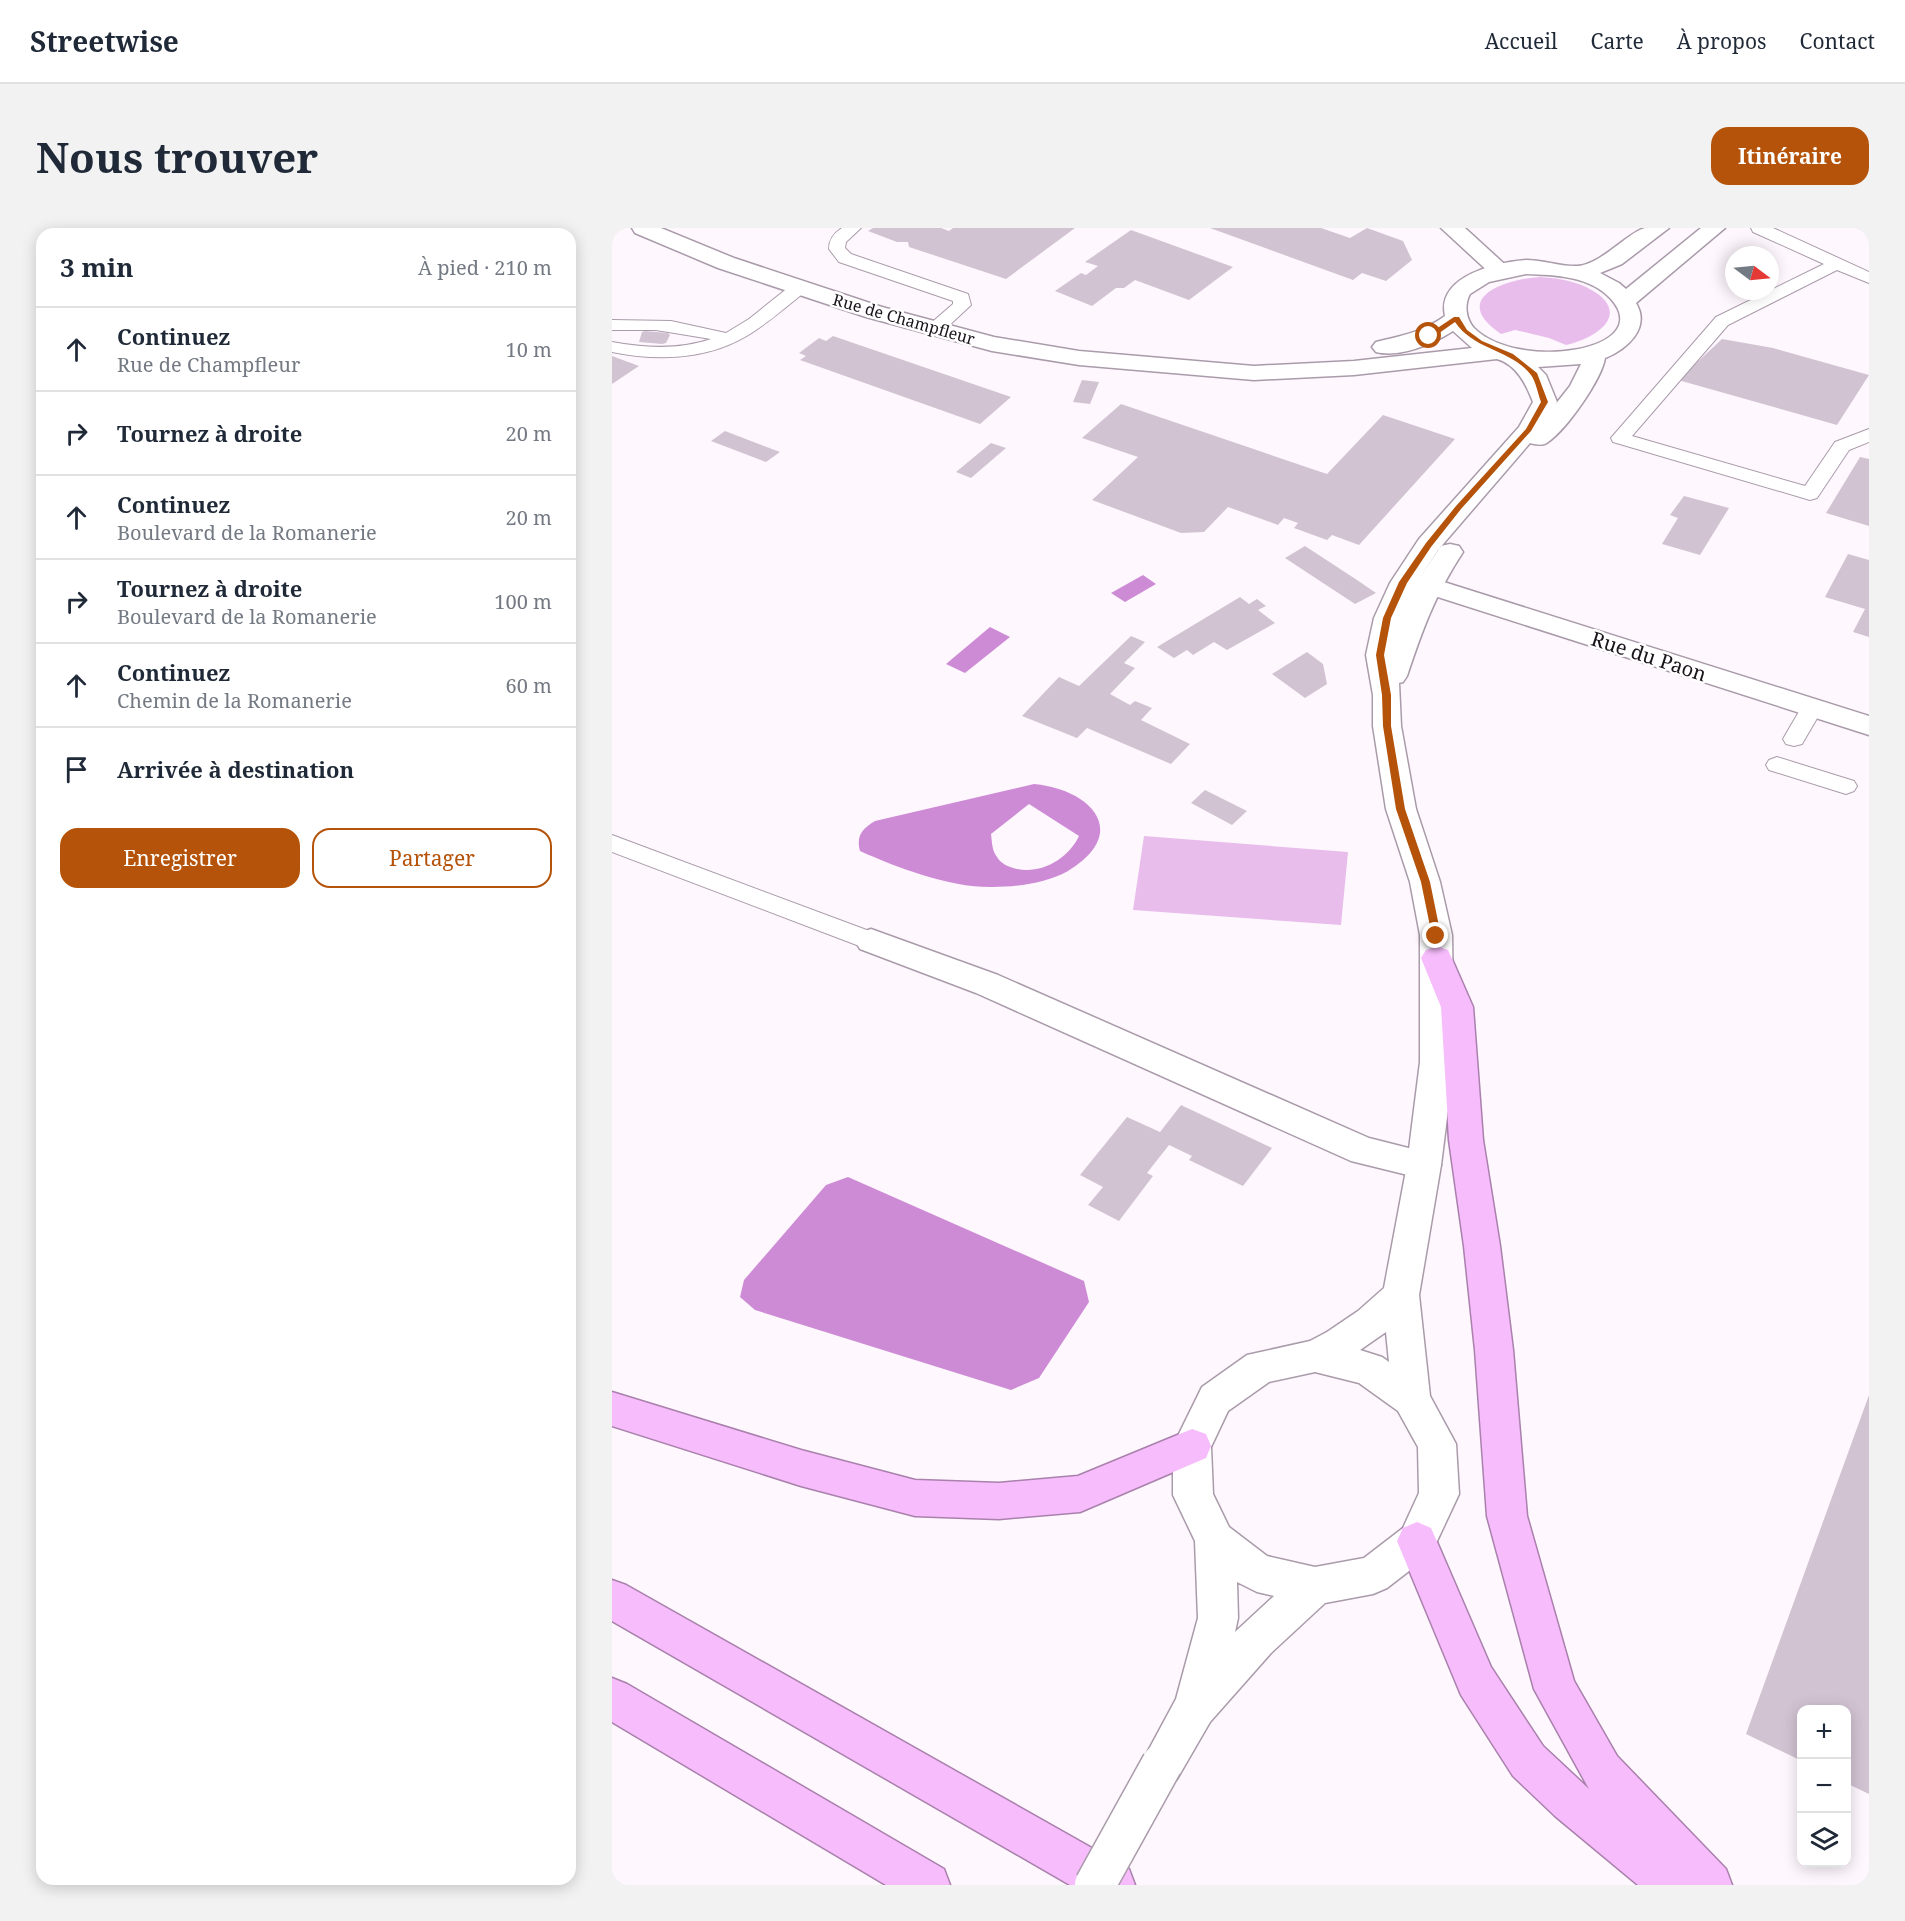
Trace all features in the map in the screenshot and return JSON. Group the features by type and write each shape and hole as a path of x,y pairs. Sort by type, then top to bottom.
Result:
{"highway":[{"path":"1437,958 1457,1007 1466,1140 1491,1327 1507,1516 1555,1689 1602,1771 1710,1885"},
{"path":"612,1409 801,1468 915,1498 999,1501 1080,1494 1192,1446"},
{"path":"1417,1541 1476,1681 1528,1761 1570,1801 1673,1885"},
{"path":"612,1599 1113,1885"},
{"path":"612,1699 928,1885"}],"street":[{"name":"Rue de Champfleur","path":"643,228 726,263 873,312 1014,347 1079,358 1254,373 1343,369 1504,354"},
{"path":"1452,228 1500,270"},
{"path":"1580,273 1614,259 1658,228"},
{"path":"1625,301 1714,228"},
{"path":"1411,1399 1401,1295 1424,1165 1437,1062 1437,958 1436,936 1425,882 1401,809 1387,726 1387,695 1380,655 1387,618 1403,582 1428,545 1529,430 1545,402 1534,375 1504,354 1472,337 1456,319 1455,304 1462,290 1478,278 1500,270 1526,267 1553,268 1580,273 1607,285 1625,301 1631,316 1627,331 1615,344 1594,354 1568,359 1539,360 1504,354"},
{"name":"Rue de Champfleur","path":"1177,368 1308,359 1411,343 1443,329 1456,319"},
{"path":"1387,695 1412,621 1428,585 1450,551 1516,465 1568,405 1594,364 1594,354"},
{"name":"Rue du Paon","path":"1428,585 1869,726"},
{"path":"871,941 987,984 1363,1151 1424,1165"},
{"path":"1315,1356 1369,1369 1411,1399 1437,1444 1438,1494 1417,1541 1373,1575 1315,1587 1257,1573 1215,1539 1192,1495 1192,1446 1215,1398 1260,1367 1315,1356 1345,1343 1364,1330 1401,1295"},
{"path":"1195,1707 1218,1618 1215,1539"},
{"path":"1095,1885 1195,1707 1256,1640 1315,1587"}],"lane":[{"path":"853,228 843,234 836,244 837,249 845,258 962,298 962,305 936,328"},
{"path":"1758,228 1869,278"},
{"path":"1836,264 1722,321 1620,438 1810,494 1842,446 1869,435"},
{"path":"612,347 659,352 699,348 729,339 800,287"},
{"path":"612,325 632,323 670,326 729,339"},
{"path":"1794,739 1812,708"},
{"path":"1777,765 1846,786"},
{"path":"612,843 871,941"}],"shaded area":[{"path":"1540,277 1575,283 1600,296 1608,305 1610,313 1607,322 1591,336 1566,345 1549,338 1515,330 1501,334 1486,322 1480,311 1481,301 1488,293 1511,282"},
{"path":"1143,575 1156,584 1125,602 1111,593"},
{"path":"990,627 1010,637 965,673 946,664"},
{"path":"1034,784 1072,794 1086,803 1096,815 1100,828 1098,842 1087,856 1068,871 1032,884 993,887 942,881 860,851 861,833 875,821","holes":["1029,804 1079,836 1061,858 1045,867 1026,870 1001,862 994,852 991,834"]},
{"path":"1144,836 1348,852 1341,925 1133,910"},
{"path":"848,1177 1084,1281 1089,1302 1039,1378 1011,1390 755,1310 740,1297 744,1280 826,1185"}],"building":[{"path":"873,228 941,228 949,231 953,228 1075,228 1006,279 909,247 908,242 897,242 868,231"},
{"path":"1210,228 1321,228 1350,238 1367,228 1403,241 1412,260 1386,281 1362,273 1353,280"},
{"path":"1131,230 1233,267 1189,300 1135,280 1124,288 1116,288 1092,306 1055,291 1081,273 1086,275 1098,266 1085,262"},
{"path":"642,332 670,335 666,343 662,344 639,342"},
{"path":"833,336 1011,397 980,424 800,360 806,356 799,353 819,338 826,341"},
{"path":"1722,339 1773,348 1869,375 1837,425 1678,380"},
{"path":"612,356 639,366 612,384"},
{"path":"1082,380 1099,382 1090,404 1073,402"},
{"path":"1121,404 1327,474 1383,415 1455,439 1359,545 1332,535 1327,540 1294,528 1298,523 1284,518 1278,525 1228,507 1204,532 1181,533 1092,500 1138,457 1082,438"},
{"path":"725,431 780,452 766,462 711,441"},
{"path":"991,443 1006,448 971,478 956,472"},
{"path":"1860,457 1869,459 1869,526 1826,513"},
{"path":"1684,496 1729,508 1700,555 1662,544 1678,518 1670,515"},
{"path":"1305,546 1376,593 1355,604 1285,558"},
{"path":"1848,554 1869,560 1869,637 1853,632 1865,609 1825,597"},
{"path":"1240,597 1249,604 1257,599 1266,606 1258,610 1275,623 1227,650 1214,642 1193,655 1187,650 1174,658 1157,647"},
{"path":"1131,636 1145,642 1124,663 1135,668 1110,694 1130,705 1135,701 1152,708 1141,720 1190,744 1171,764 1087,728 1077,738 1022,716 1059,677 1079,686"},
{"path":"1307,652 1323,664 1327,684 1305,698 1272,674"},
{"path":"1205,790 1247,811 1232,825 1191,803"},
{"path":"1181,1105 1272,1148 1243,1186 1189,1160 1192,1156 1169,1145 1147,1173 1153,1176 1119,1221 1088,1205 1103,1187 1080,1175 1127,1117 1160,1132"},
{"path":"1869,1395 1869,1794 1851,1785 1851,1705 1797,1705 1797,1759 1746,1734"}],"route":[{"path":"1429,336 1456,319 1465,332 1479,343 1510,355 1534,375 1545,402 1529,430 1428,545 1403,582 1387,618 1380,655 1387,695 1387,726 1401,809 1425,882 1436,936"}]}
